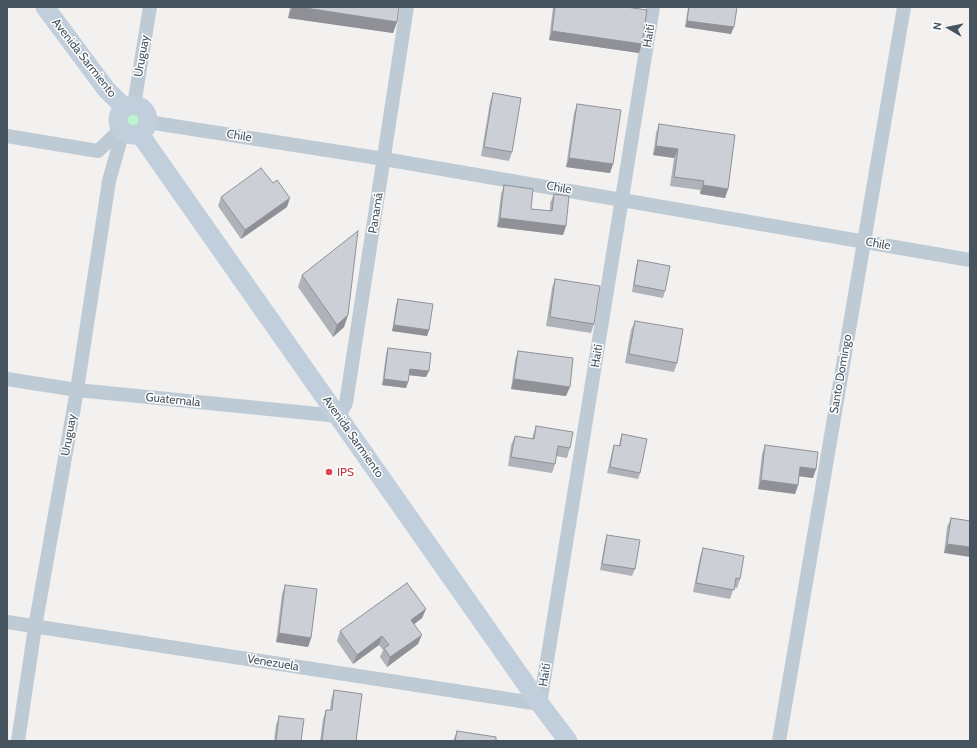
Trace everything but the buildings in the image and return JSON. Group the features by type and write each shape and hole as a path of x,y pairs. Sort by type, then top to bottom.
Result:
{"main road":[{"name":"Avenida Sarmiento","path":"45,7 106,89 129,106"},
{"path":"129,106 142,107 148,118 133,129 118,120 121,111 129,106"},
{"name":"Avenida Sarmiento","path":"133,129 339,416 540,704 568,741"}],"street":[{"name":"Uruguay","path":"129,106 150,7"},
{"name":"Panamá","path":"339,416 346,404 407,7"},
{"name":"Haití","path":"540,704 653,7"},
{"name":"Santo Domingo","path":"779,741 904,7"},
{"name":"Uruguay","path":"18,741 35,626 77,390 109,181 133,129"},
{"name":"Chile","path":"133,129 384,159 970,260"},
{"path":"7,136 98,151 133,129"},
{"name":"Guatemala","path":"7,379 77,390 339,416"},
{"name":"Venezuela","path":"7,622 540,704"}],"green space":[{"path":"139,109 145,115 145,123 133,132 129,132 121,123 121,115"}],"place":[{"name":"IPS","path":"329,472"}]}
